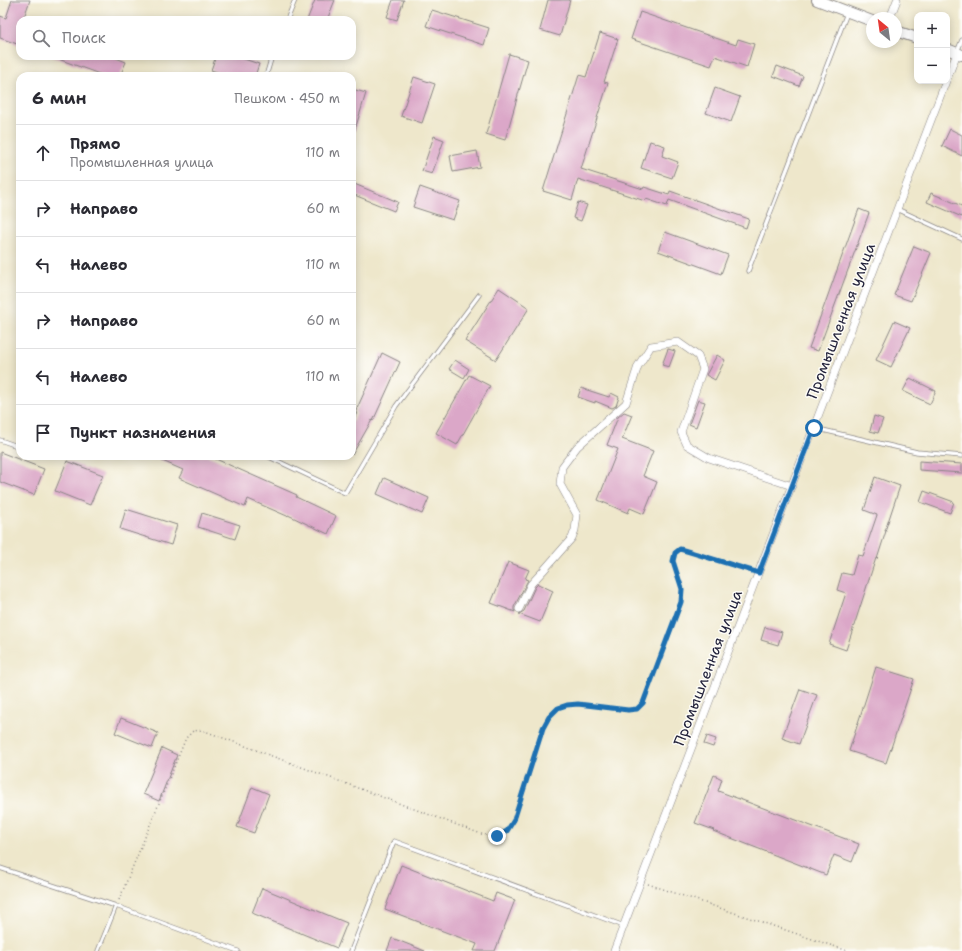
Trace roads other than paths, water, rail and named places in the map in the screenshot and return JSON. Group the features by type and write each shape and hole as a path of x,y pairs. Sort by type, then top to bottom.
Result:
{"main road":[{"path":"817,0 866,20"},
{"path":"902,33 914,37"}],"street":[{"path":"892,12 897,0"},
{"name":"Промышленная улица","path":"950,70 955,52"},
{"name":"Промышленная улица","path":"614,951 945,84"},
{"path":"519,609 531,584 572,538 575,530 577,515 560,484 562,467 577,447 626,403 638,366 651,346 678,342 698,356 703,369 681,432 687,445 709,458 792,486"}],"lane":[{"path":"288,16 295,0"},
{"path":"748,271 848,12"},
{"path":"955,52 962,40"},
{"path":"267,72 271,60"},
{"path":"897,209 962,239"},
{"path":"275,460 345,493 396,406 479,295"},
{"path":"814,428 917,452 962,456"},
{"path":"0,440 16,446"},
{"path":"351,951 394,842 624,926"},
{"path":"0,868 116,906 238,951"},
{"path":"98,951 116,906"}]}
